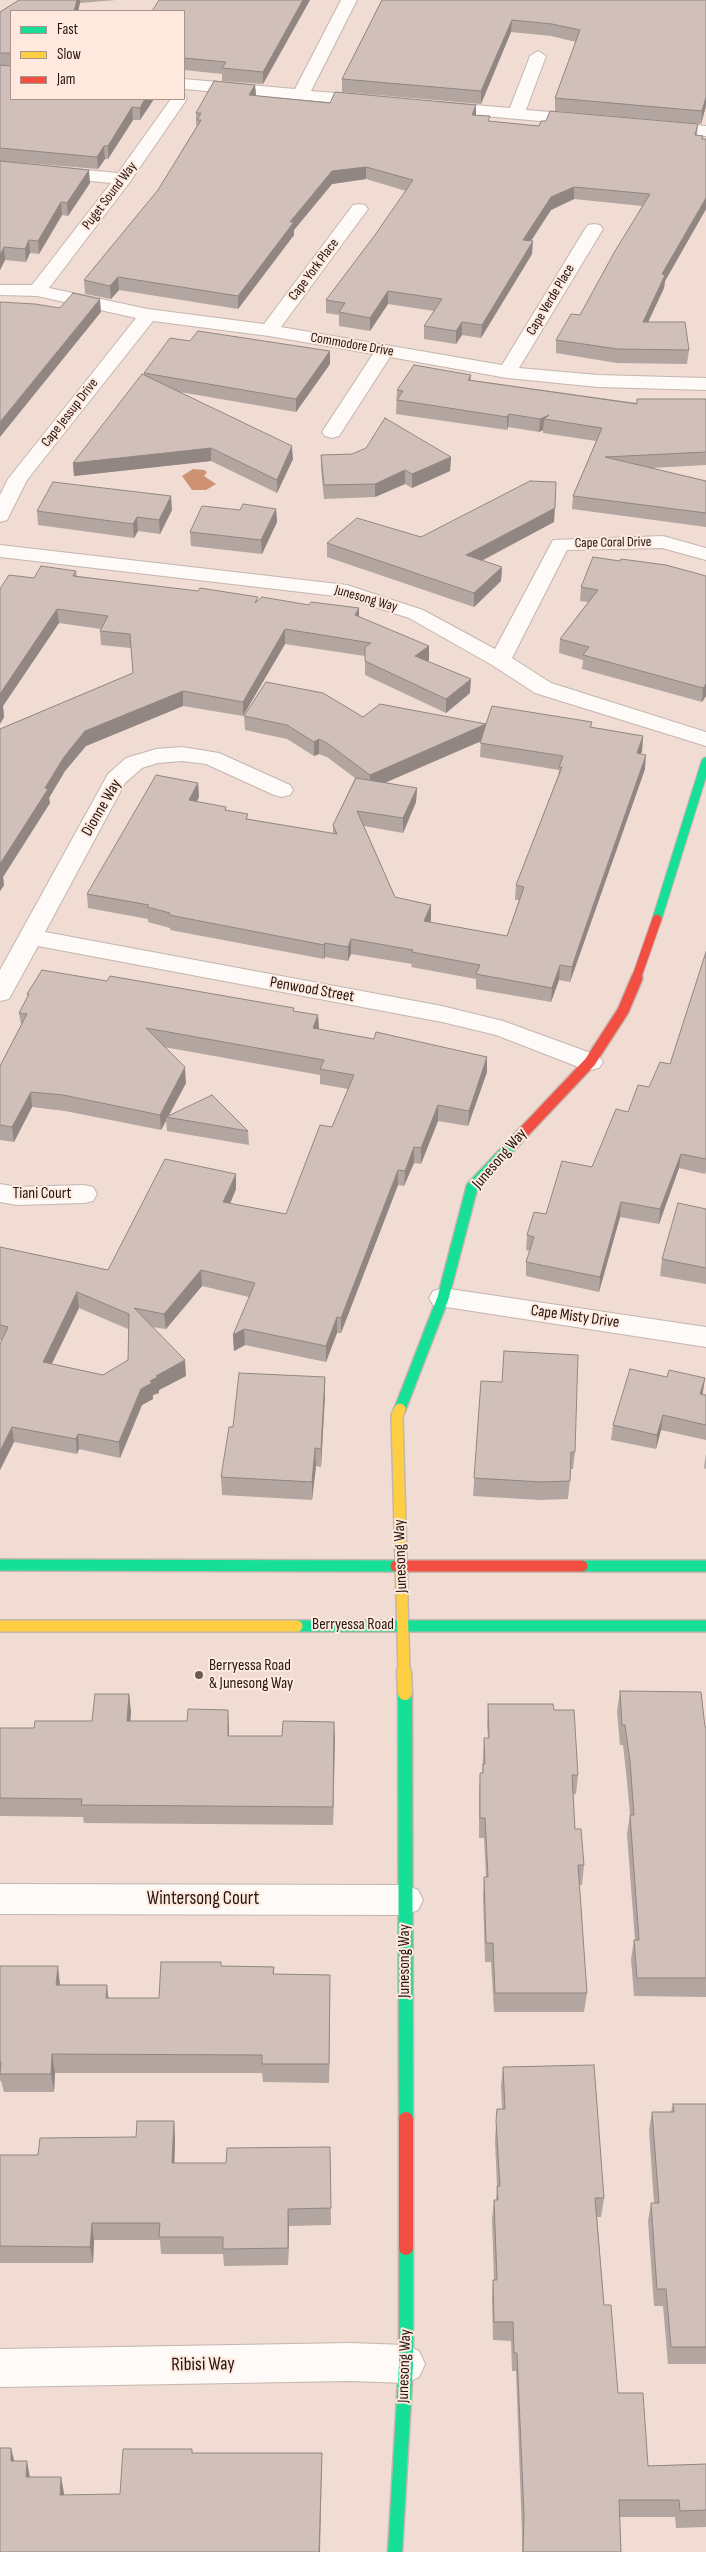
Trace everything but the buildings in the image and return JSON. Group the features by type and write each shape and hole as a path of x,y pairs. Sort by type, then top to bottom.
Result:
{"street":[{"path":"301,94 349,0"},
{"path":"516,114 538,56"},
{"path":"185,89 301,94 389,102"},
{"name":"Puget Sound Way","path":"37,291 123,179 177,100"},
{"path":"418,105 602,122"},
{"path":"640,125 706,131"},
{"path":"0,167 123,179"},
{"name":"Cape York Place","path":"269,330 359,209"},
{"name":"Cape Verde Place","path":"507,372 594,229"},
{"name":"Commodore Drive","path":"0,290 37,291 148,315 269,330 507,372 598,381 706,384"},
{"name":"Cape Jessup Drive","path":"0,516 18,480 148,315"},
{"path":"332,432 384,351"},
{"name":"Cape Coral Drive","path":"500,660 560,544 663,542 706,554"},
{"name":"Junesong Way","path":"0,551 347,591 416,614 500,660 543,688 706,739"},
{"name":"Dionne Way","path":"0,993 116,779 134,763 156,756 182,754 211,758 282,790"},
{"name":"Junesong Way","path":"395,2552 406,2364 406,1900 403,1625 397,1416 444,1298 472,1187 590,1062 623,1011 642,966 706,762"},
{"name":"Penwood Street","path":"31,936 57,943 442,1014 503,1030 590,1062"},
{"name":"Tiani Court","path":"0,1193 18,1196 84,1194"},
{"name":"Cape Misty Drive","path":"444,1298 706,1337"},
{"path":"0,1565 706,1566"},
{"name":"Berryessa Road","path":"0,1626 706,1626"},
{"name":"Wintersong Court","path":"0,1899 406,1900"},
{"name":"Ribisi Way","path":"0,2368 350,2362 406,2364"}],"shaded area":[{"path":"193,469 204,470 207,472 204,476 216,484 206,490 192,490 182,476"}],"traffic: fast":[{"path":"657,919 706,762"},
{"path":"400,1409 443,1298 472,1187 521,1135"},
{"path":"0,1565 396,1566"},
{"path":"582,1566 706,1566"},
{"path":"297,1626 706,1626"},
{"path":"405,1693 406,2119"},
{"path":"395,2552 406,2364 406,2248"}],"traffic: slow":[{"path":"400,1409 397,1416 405,1693"},
{"path":"0,1626 297,1626"}],"traffic: jam":[{"path":"521,1135 590,1062 623,1011 642,966 657,919"},
{"path":"396,1566 582,1566"},
{"path":"406,2119 406,2248"}],"place":[{"name":"Berryessa Road & Junesong Way","path":"199,1675"}]}
